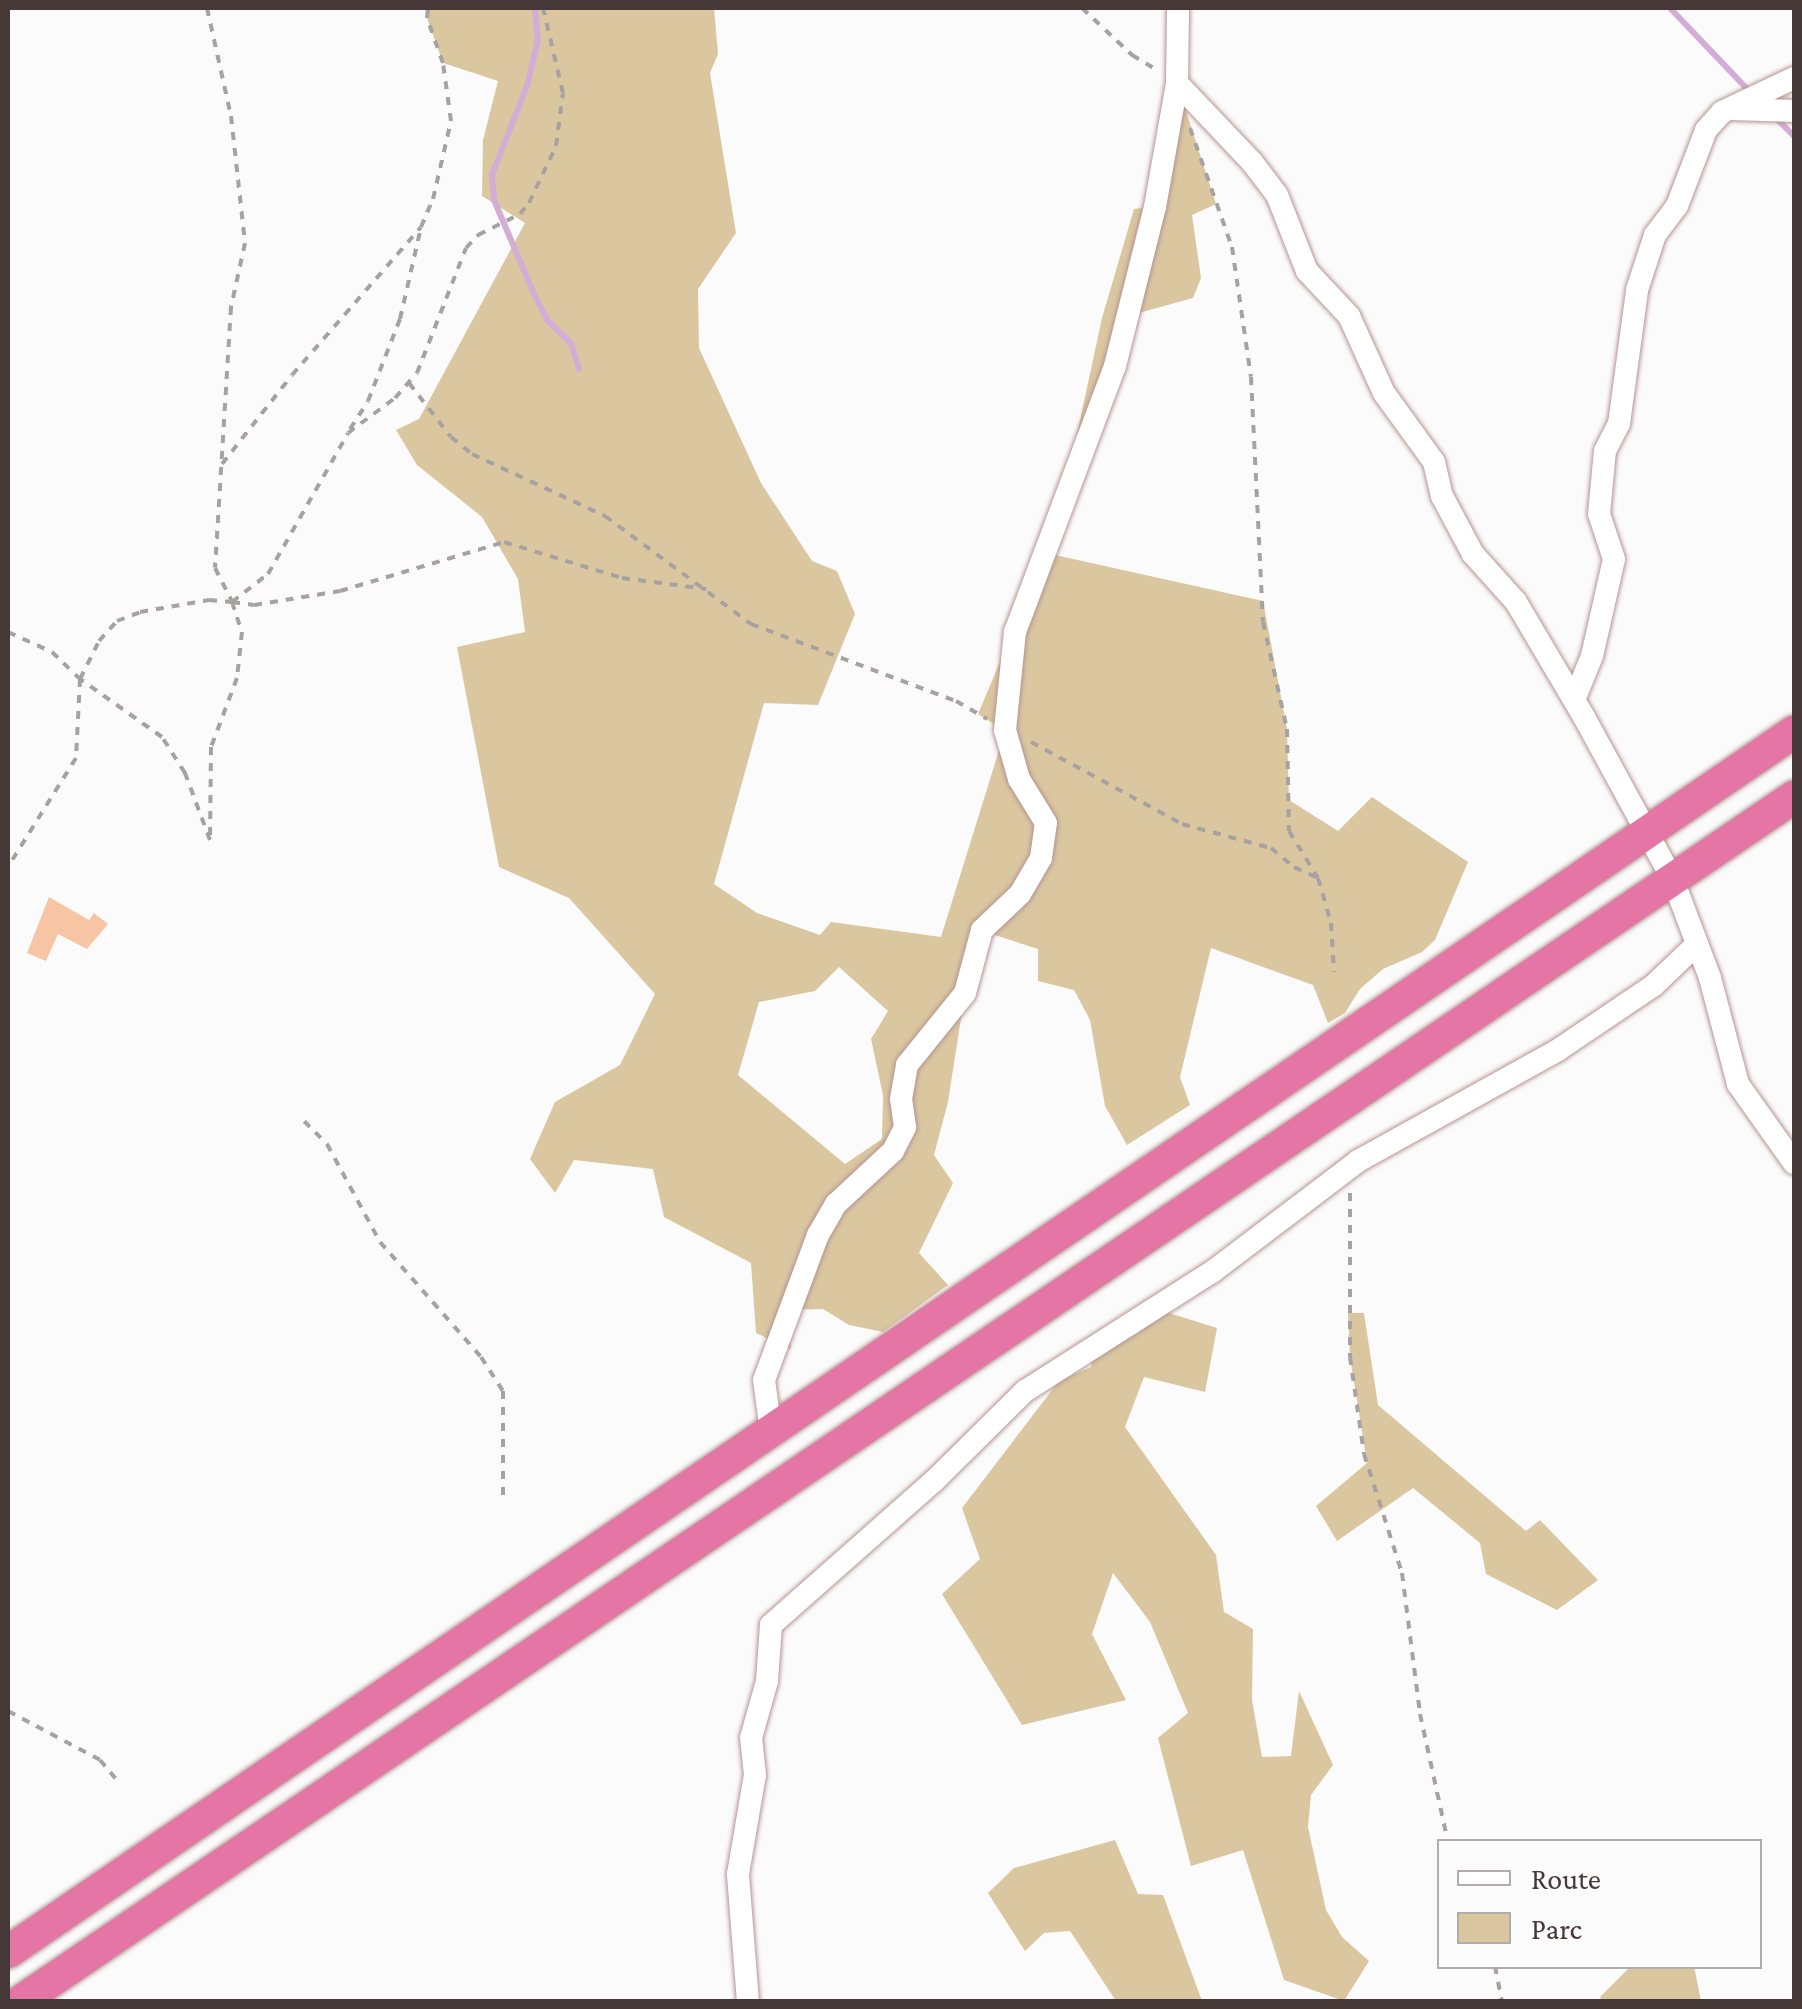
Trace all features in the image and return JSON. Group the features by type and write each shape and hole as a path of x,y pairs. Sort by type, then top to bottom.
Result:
{"highway":[{"path":"8,1952 1794,732"},
{"path":"20,2002 1794,797"}],"street":[{"path":"771,1431 764,1380 818,1235 836,1204 893,1151 904,1127 901,1098 906,1065 965,993 982,930 1020,894 1041,858 1046,822 1019,779 1006,730 1015,632 1115,366 1155,207 1178,83 1178,8"},
{"path":"1574,700 1592,656 1614,560 1599,514 1604,451 1619,424 1638,290 1655,235 1677,206 1706,130 1731,108 1794,78"},
{"path":"1178,83 1252,162 1277,196 1306,270 1349,316 1384,393 1434,462 1442,496 1473,554 1516,602 1574,700 1673,880 1698,944 1738,1084 1794,1163"},
{"path":"1731,108 1794,111"},
{"path":"748,2002 738,1874 755,1776 750,1738 767,1680 771,1625 934,1481 1026,1391 1212,1272 1358,1161 1558,1050 1653,986 1698,944"}],"path":[{"path":"8,632 52,652 80,680 162,737 185,773 210,840 211,748 237,678 242,632 215,568 231,307 245,243 231,116 207,8"},
{"path":"232,602 268,574 368,401 400,319 451,121 443,63 426,18 428,8"},
{"path":"348,433 408,383 437,330 466,248 478,234 520,214 556,146 563,93 544,8"},
{"path":"1082,8 1132,55 1178,83 1198,154 1232,247 1252,377 1264,622 1286,729 1289,831 1318,878 1331,922 1334,972"},
{"path":"222,464 314,349 421,227"},
{"path":"408,383 451,437 472,454 605,516 751,624 956,701 1182,824 1271,848 1294,867 1318,878"},
{"path":"8,867 76,758 80,680 99,641 117,622 175,606 232,602 254,605 340,591 504,542 622,578 706,589"},
{"path":"304,1121 326,1144 380,1242 481,1357 504,1391 503,1498"},
{"path":"1358,1161 1346,1222 1350,1357 1364,1454 1402,1573 1420,1714 1447,1839"},
{"path":"8,1710 18,1720 79,1747 116,1779"},
{"path":"1496,1969 1502,2002"}],"green space":[{"path":"428,8 714,8 718,54 710,73 736,233 698,289 699,348 761,483 812,561 837,571 855,614 818,705 764,703 714,884 757,913 820,935 831,922 941,937 1005,731 978,714 1046,553 1263,601 1287,729 1289,800 1338,831 1372,797 1468,862 1435,940 1422,952 1383,969 1360,989 1345,1013 1328,1023 1313,985 1211,948 1180,1077 1190,1105 1127,1145 1105,1106 1090,1020 1074,990 1038,981 1038,949 982,931 965,993 948,1102 934,1155 953,1183 919,1253 948,1285 883,1332 849,1325 823,1309 786,1310 791,1349 756,1333 751,1263 664,1217 653,1169 574,1160 555,1193 530,1159 555,1102 620,1065 655,994 569,898 499,867 457,647 525,632 518,579 482,517 417,465 396,430 419,419 525,223 482,196 483,140 498,81 443,63 427,18","holes":["839,967 888,1011 871,1039 883,1095 882,1139 845,1164 738,1075 759,1002 815,991"]},
{"path":"1177,83 1216,204 1192,215 1201,278 1193,298 1128,316 1088,438 1077,434 1102,318 1134,209 1155,206"},
{"path":"1153,1308 1217,1328 1205,1392 1144,1377 1125,1427 1216,1555 1224,1612 1253,1629 1252,1700 1262,1757 1291,1756 1299,1691 1333,1765 1311,1795 1308,1827 1326,1910 1342,1937 1369,1961 1344,2001 1284,1980 1243,1850 1191,1866 1158,1738 1188,1713 1150,1622 1113,1573 1092,1634 1126,1700 1022,1725 942,1594 980,1559 962,1508 1059,1381 1091,1367 1095,1334 1138,1334"},
{"path":"1348,1313 1364,1313 1378,1405 1526,1531 1540,1520 1598,1580 1557,1610 1486,1574 1480,1543 1413,1488 1337,1541 1316,1506 1367,1463 1350,1357"},
{"path":"1115,1840 1138,1894 1163,1895 1202,2001 1116,2001 1070,1931 1044,1933 1025,1951 988,1893 1014,1868"},
{"path":"1628,1969 1695,1969 1701,2001 1603,2002 1600,1997"}],"building":[{"path":"49,897 89,920 94,913 108,924 87,949 58,934 46,961 27,953"}],"waterway":[{"path":"535,8 538,40 527,86 492,175 494,200 535,296 548,321 571,343 579,369"},
{"path":"1670,8 1752,94"},
{"path":"1775,117 1794,136"}]}
